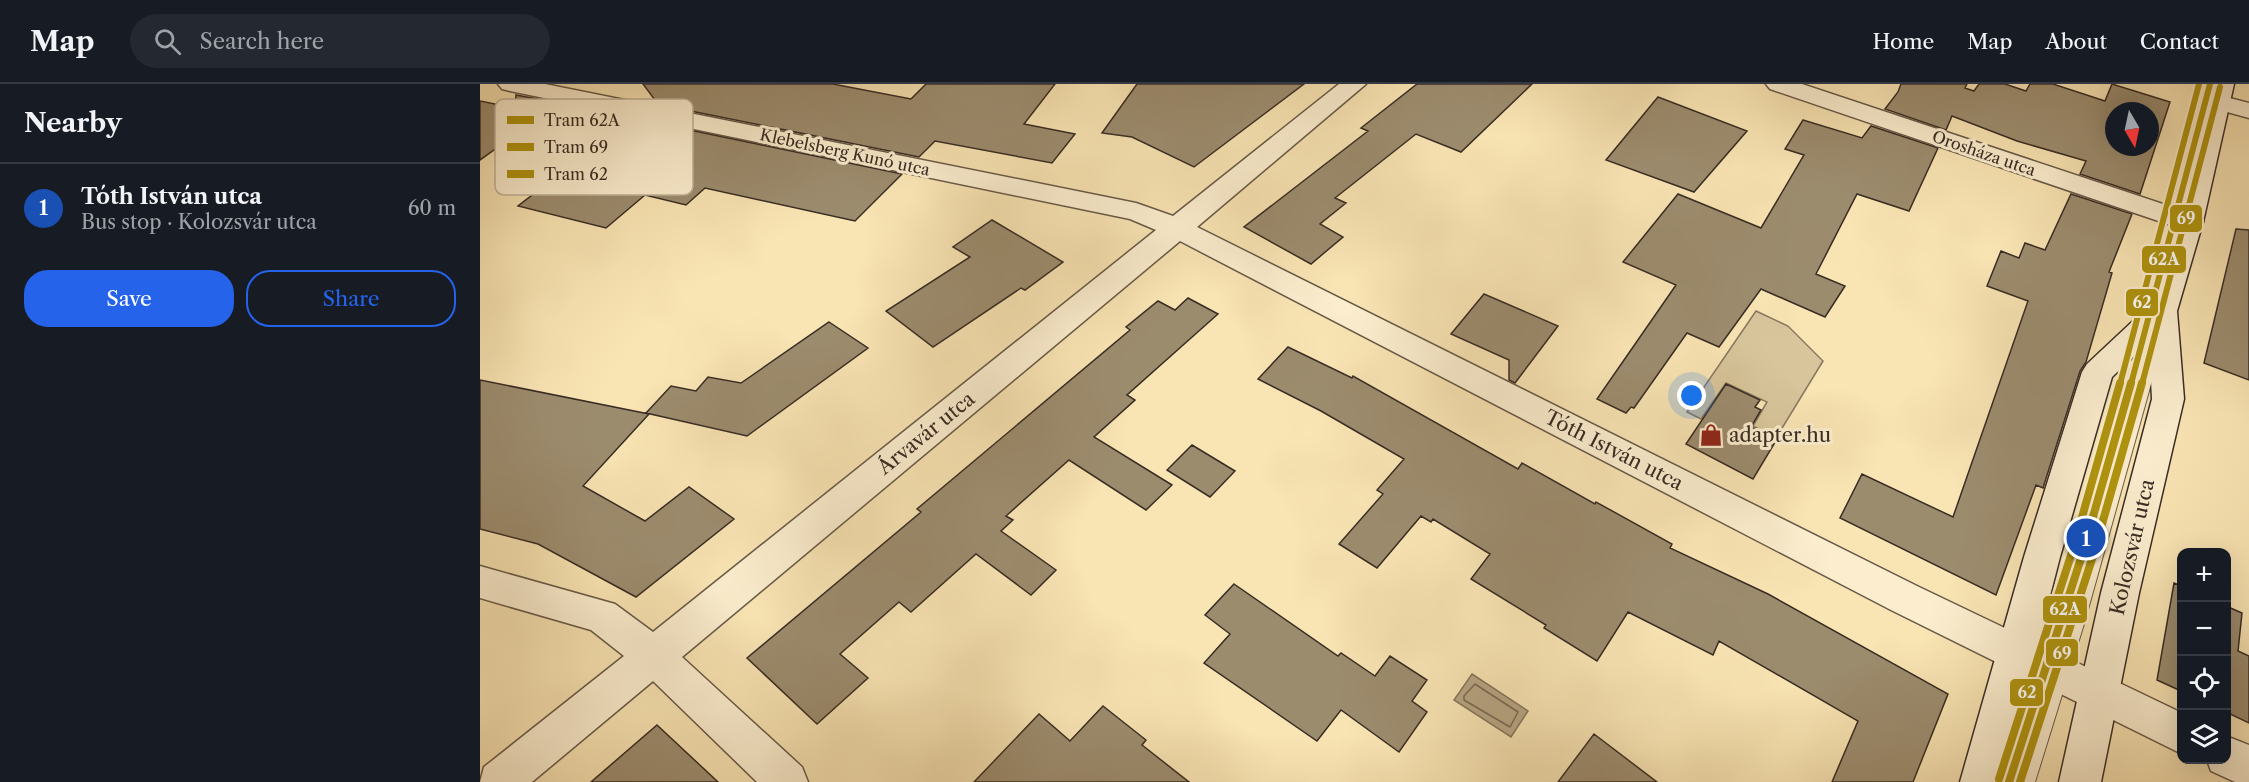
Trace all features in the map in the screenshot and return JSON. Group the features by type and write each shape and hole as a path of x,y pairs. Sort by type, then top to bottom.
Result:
{"street":[{"name":"Klebelsberg Kunó utca","path":"510,84 583,99"},
{"name":"Árvavár utca","path":"499,782 1354,84"},
{"name":"Orosháza utca","path":"1778,84 2189,222"},
{"name":"Kolozsvár utca","path":"2080,782 2168,399 2162,311 2229,100"},
{"name":"Klebelsberg Kunó utca","path":"693,121 1136,212 1177,228"},
{"name":"Tóth István utca","path":"1177,228 2177,732"},
{"name":"Kolozsvár utca","path":"1982,782 2097,372 2162,311"},
{"path":"480,582 602,616 652,655 788,782"},
{"path":"2231,758 2249,767"}],"lane":[{"name":"Kolozsvár utca","path":"2023,782 2058,673 2162,311"}],"shaded area":[{"path":"1756,311 1788,326 1823,361 1776,438 1753,426 1767,402 1726,383 1701,419 1687,412"}],"water":[{"path":"1472,674 1528,711 1511,737 1454,700"}],"building":[{"path":"643,84 833,84 911,99 926,84 1055,84 1024,124 1075,134 1052,163 935,141 919,157 693,111 693,99 654,99"},
{"path":"1137,84 1304,84 1194,167 1132,137 1102,133"},
{"path":"1417,84 1532,84 1461,152 1416,134 1335,198 1346,203 1320,224 1343,237 1311,264 1244,227 1368,131 1361,128"},
{"path":"1901,84 1967,84 1965,88 1974,91 1979,84 2005,84 2026,91 2030,84 2053,84 2105,101 2112,84 2170,102 2159,136 2159,102 2105,102 2105,156 2152,156 2140,194 2080,174 2086,161 2017,141 1952,116 1946,130 1885,109"},
{"path":"516,95 538,99 516,99"},
{"path":"1658,97 1747,131 1694,192 1606,160"},
{"path":"480,101 495,104 495,149 480,160"},
{"path":"1803,120 1862,138 1871,126 1938,148 1909,211 1857,194 1816,274 1845,286 1825,317 1761,289 1719,347 1687,333 1634,408 1631,407 1626,413 1597,399 1676,285 1623,262 1678,194 1761,228 1804,155 1785,149"},
{"path":"693,131 902,174 855,221 705,188 686,205 645,195 693,195"},
{"path":"2071,194 2132,214 2109,272 2112,273 2086,362 2080,371 2043,488 2036,485 1996,595 1840,518 1862,474 1953,517 2028,301 1987,286 2001,251 2019,258 2025,243 2045,250"},
{"path":"532,195 645,195 606,228 518,206"},
{"path":"992,220 1063,262 1025,290 1021,288 933,347 886,311 970,257 953,247"},
{"path":"2236,229 2249,230 2249,380 2204,363"},
{"path":"1484,294 1558,326 1515,383 1509,380 1509,360 1451,334"},
{"path":"1188,298 1218,314 1127,395 1135,400 1094,437 1172,485 1146,510 1069,460 1006,516 1013,520 1001,531 1056,570 1031,595 976,554 911,612 899,602 840,654 868,678 817,724 747,658 921,512 917,509 1130,330 1126,327 1158,301 1175,310"},
{"path":"829,322 868,348 747,436 646,413 671,386 696,391 708,377 741,383"},
{"path":"1288,347 1352,378 1353,376 1518,469 1522,463 1672,544 1670,548 1768,594 1948,694 1913,782 1832,782 1858,721 1719,641 1713,655 1628,612 1597,661 1544,628 1546,625 1471,579 1490,554 1433,519 1431,522 1421,516 1377,568 1339,544 1383,494 1377,490 1404,459 1321,411 1258,379"},
{"path":"480,380 649,414 583,486 645,521 689,487 734,519 636,597 538,544 480,529"},
{"path":"1726,384 1760,400 1755,407 1761,410 1751,427 1777,439 1753,479 1686,444"},
{"path":"1192,445 1235,471 1210,497 1167,470"},
{"path":"2174,583 2177,584 2177,689 2157,680"},
{"path":"1234,584 1338,656 1341,653 1375,676 1390,656 1427,680 1412,701 1427,712 1399,752 1341,710 1317,741 1204,663 1230,634 1205,615"},
{"path":"2231,608 2242,613 2238,651 2249,656 2249,723 2231,714"},
{"path":"1103,706 1146,740 1142,745 1189,782 974,782 1039,714 1070,741"},
{"path":"657,725 718,782 591,782"},
{"path":"1594,734 1657,782 1558,782"}],"tram line":[{"name":"62","path":"1999,779 2092,483 2199,84"},
{"name":"62A","path":"2009,782 2083,552 2210,84"},
{"name":"69","path":"2020,782 2113,489 2220,87"}],"place":[{"name":"adapter.hu","path":"1711,435"},
{"name":"Tóth István utca","path":"2086,538"}]}
